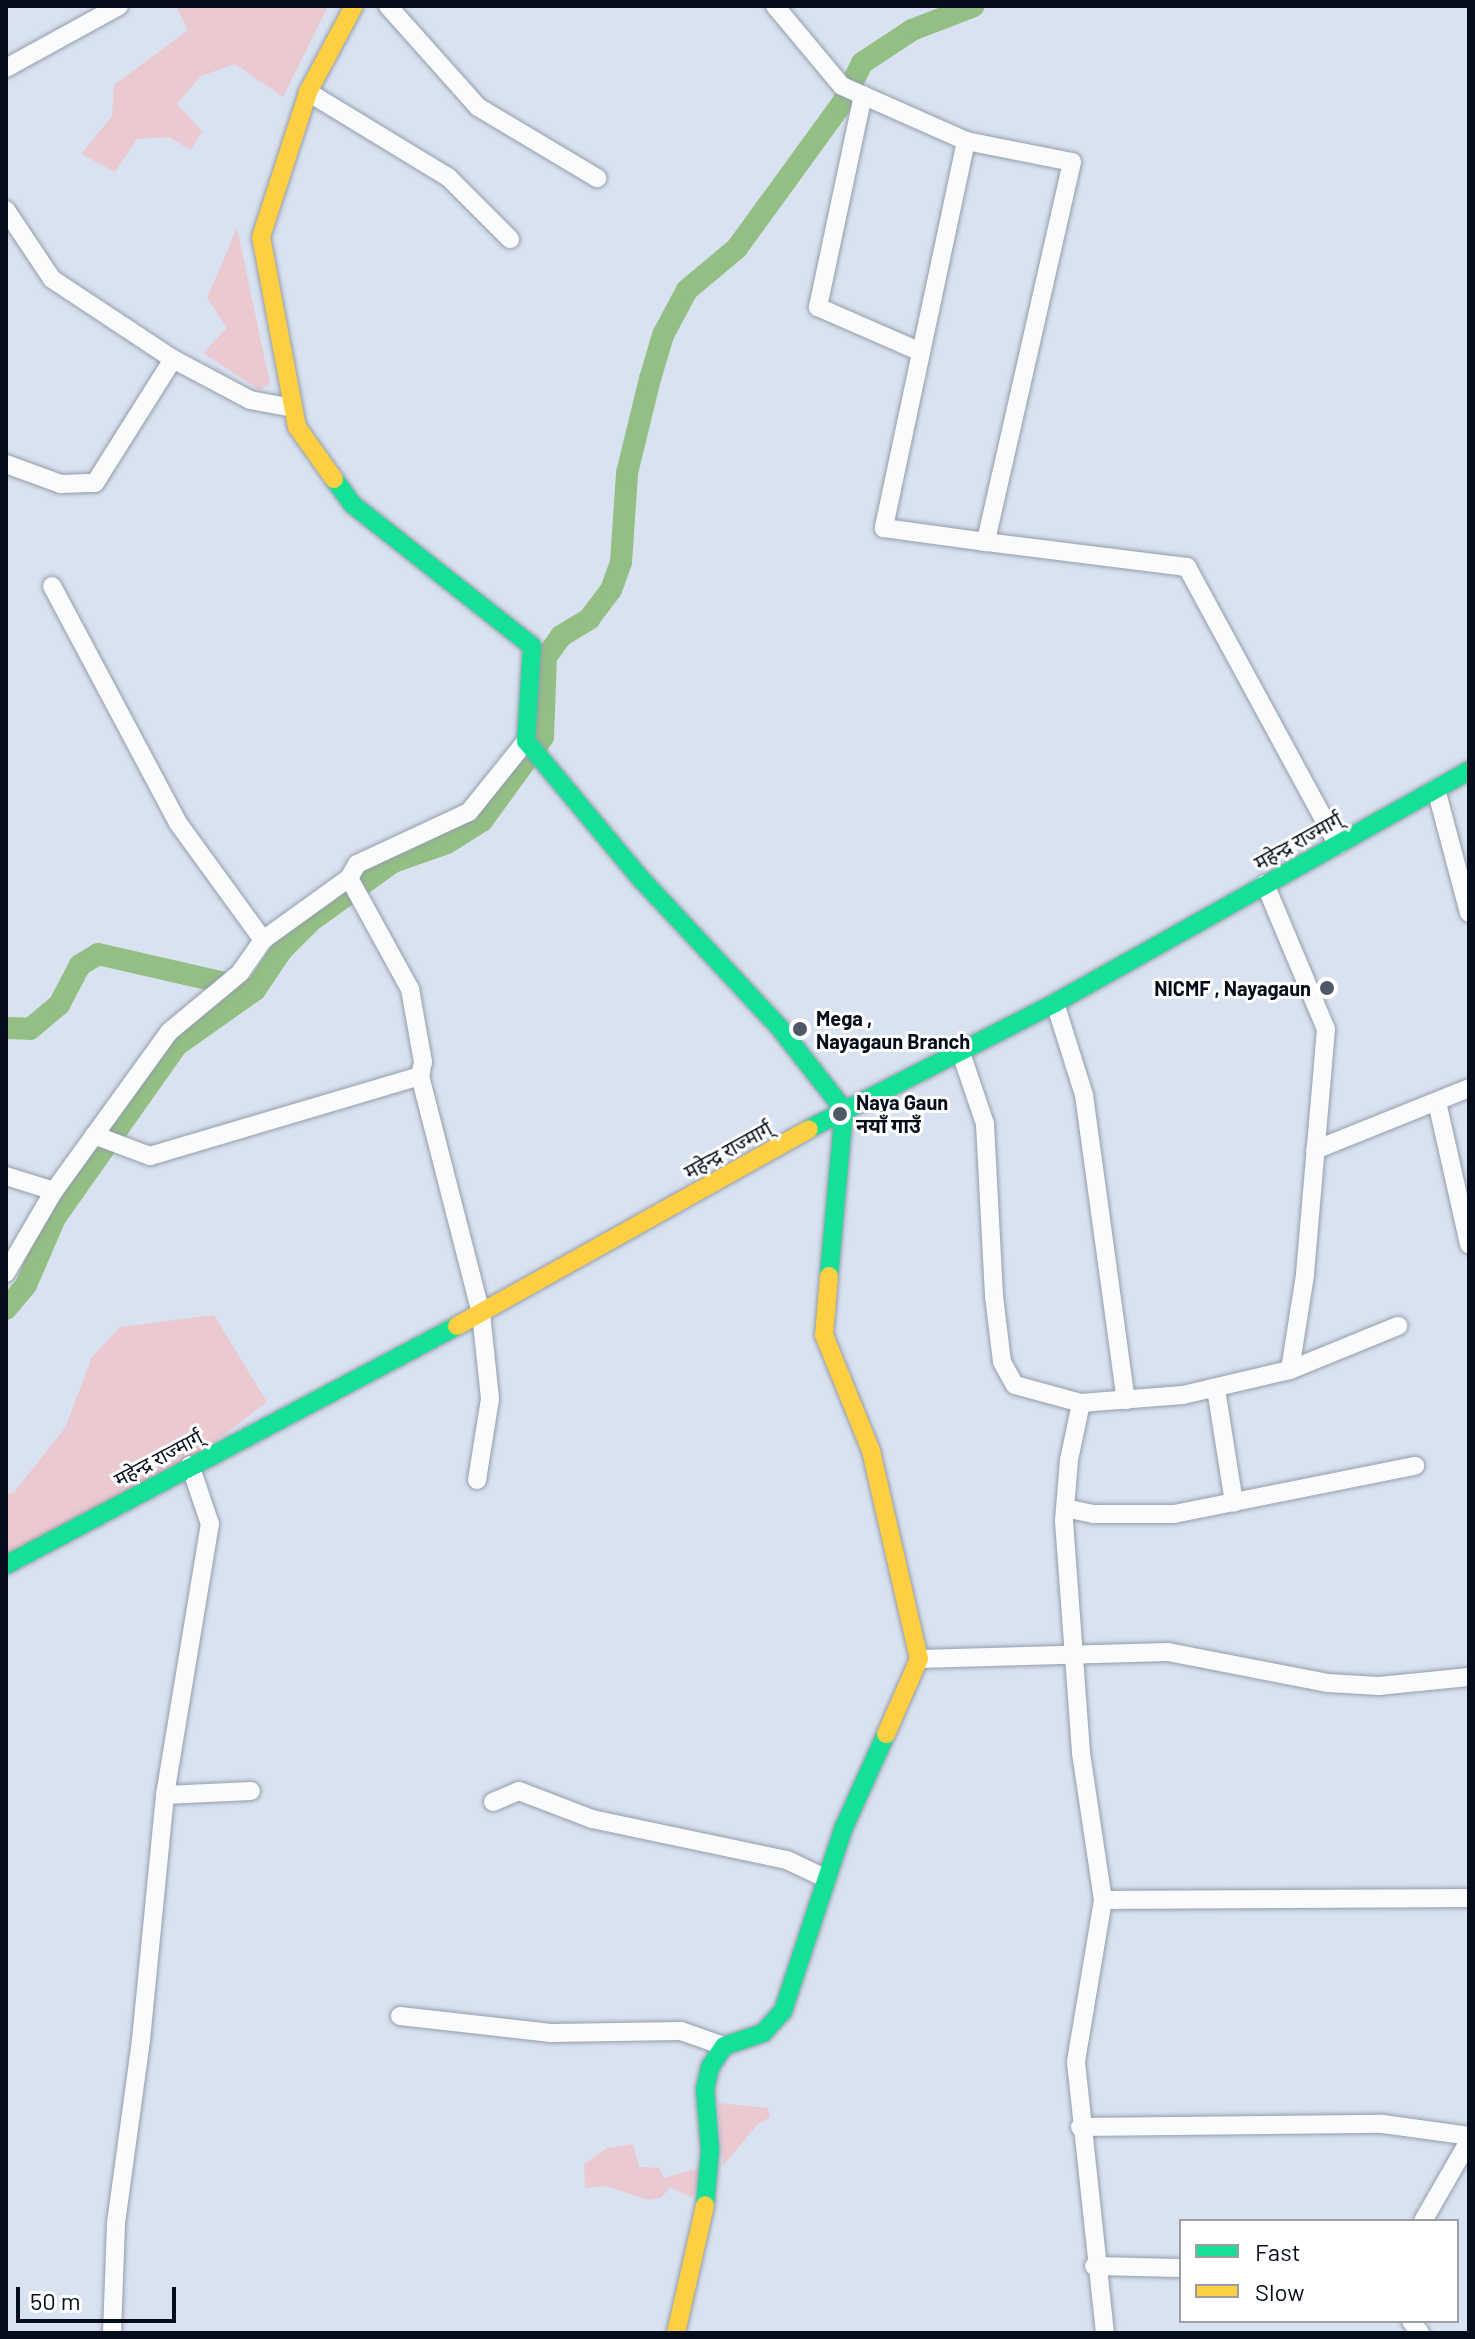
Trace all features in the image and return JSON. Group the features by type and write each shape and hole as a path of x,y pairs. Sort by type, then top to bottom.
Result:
{"main road":[{"path":"354,6 308,92 261,237 297,427 352,504 532,646 527,741 642,880 779,1027 844,1110 824,1335 871,1451 919,1659 844,1827 783,2011 763,2033 724,2046 710,2067 705,2089 710,2150 705,2206 676,2333"},
{"name":"महेन्द्र राज्मार्ग्","path":"6,1565 481,1313 844,1110 1055,1003 1469,771"}],"street":[{"path":"6,68 119,6"},
{"path":"388,6 478,107 597,178"},
{"path":"775,6 842,86 966,141 1072,162 986,542"},
{"path":"308,92 448,177 510,239"},
{"path":"862,95 818,307 921,352"},
{"path":"966,141 884,528 1187,567 1338,845"},
{"path":"6,210 52,279 173,359 250,400 293,408"},
{"path":"6,464 61,484 95,483 173,359"},
{"path":"52,586 178,823 263,940"},
{"path":"6,1273 54,1191 169,1032 240,973 263,940 350,878 357,864 469,812 527,741"},
{"path":"1436,789 1469,913"},
{"path":"350,878 410,989 423,1062 420,1076 481,1313 490,1399 477,1480"},
{"path":"1265,884 1326,1029 1305,1275 1290,1370"},
{"path":"1055,1003 1084,1095 1126,1400"},
{"path":"960,1050 985,1124 1002,1362 1015,1385 1081,1403 1216,1389 1290,1370 1398,1326"},
{"path":"95,1135 150,1156 420,1076"},
{"path":"1315,1150 1469,1088"},
{"path":"1437,1102 1469,1244"},
{"path":"6,1176 54,1191"},
{"path":"1216,1389 1234,1503"},
{"path":"1081,1403 1065,1508 1071,1653 1103,1900 1076,2062 1094,2266 1105,2333"},
{"path":"112,2333 116,2223 141,2040 165,1795 210,1524 190,1465"},
{"path":"1065,1508 1094,1514 1174,1514 1415,1466"},
{"path":"919,1659 1168,1652 1327,1683 1379,1686 1469,1677"},
{"path":"165,1795 251,1791"},
{"path":"493,1802 519,1791 592,1819 787,1860 827,1879"},
{"path":"1103,1900 1469,1898"},
{"path":"400,2016 551,2033 681,2031 724,2046"},
{"path":"1080,2127 1383,2124 1469,2139 1424,2219"},
{"path":"1094,2266 1179,2268"}],"shaded area":[{"path":"176,6 328,6 283,97 235,64 201,76 177,104 202,131 191,150 169,137 137,139 115,172 81,154 112,116 114,85 188,30"},
{"path":"237,228 270,384 260,390 203,353 227,328 207,298"},
{"path":"214,1315 267,1402 197,1455 6,1555 6,1495 14,1492 65,1428 92,1357 120,1327"},
{"path":"718,2103 768,2108 770,2117 757,2125 723,2166"},
{"path":"633,2144 639,2167 659,2168 664,2178 703,2167 692,2198 670,2187 661,2198 649,2200 606,2186 585,2188 584,2164 607,2148"}],"waterway":[{"path":"6,1309 26,1285 55,1218 177,1045 255,990 282,950 312,920 393,862 447,843 482,821 543,737 546,657 561,636 589,619 611,590 621,562 627,473 650,379 663,335 687,290 737,248 843,102 862,63 912,30 974,6"},
{"path":"6,1028 30,1029 59,1005 80,965 98,954 242,987"}],"traffic: fast":[{"path":"334,479 352,504 532,646 526,741 642,880 779,1027 844,1110 829,1276"},
{"path":"809,1129 1055,1003 1469,771"},
{"path":"6,1565 457,1326"},
{"path":"705,2205 710,2150 705,2089 710,2067 724,2046 763,2033 783,2011 844,1827 886,1734"}],"traffic: slow":[{"path":"334,479 297,427 261,237 308,92 354,6"},
{"path":"457,1326 809,1129"},
{"path":"829,1276 824,1335 871,1451 919,1659 886,1734"},
{"path":"676,2333 705,2205"}],"place":[{"name":"NICMF , Nayagaun","path":"1327,988"},
{"name":"Mega , Nayagaun Branch","path":"800,1029"},
{"name":"Naya Gaun नयाँ गाउँ","path":"840,1114"}]}
